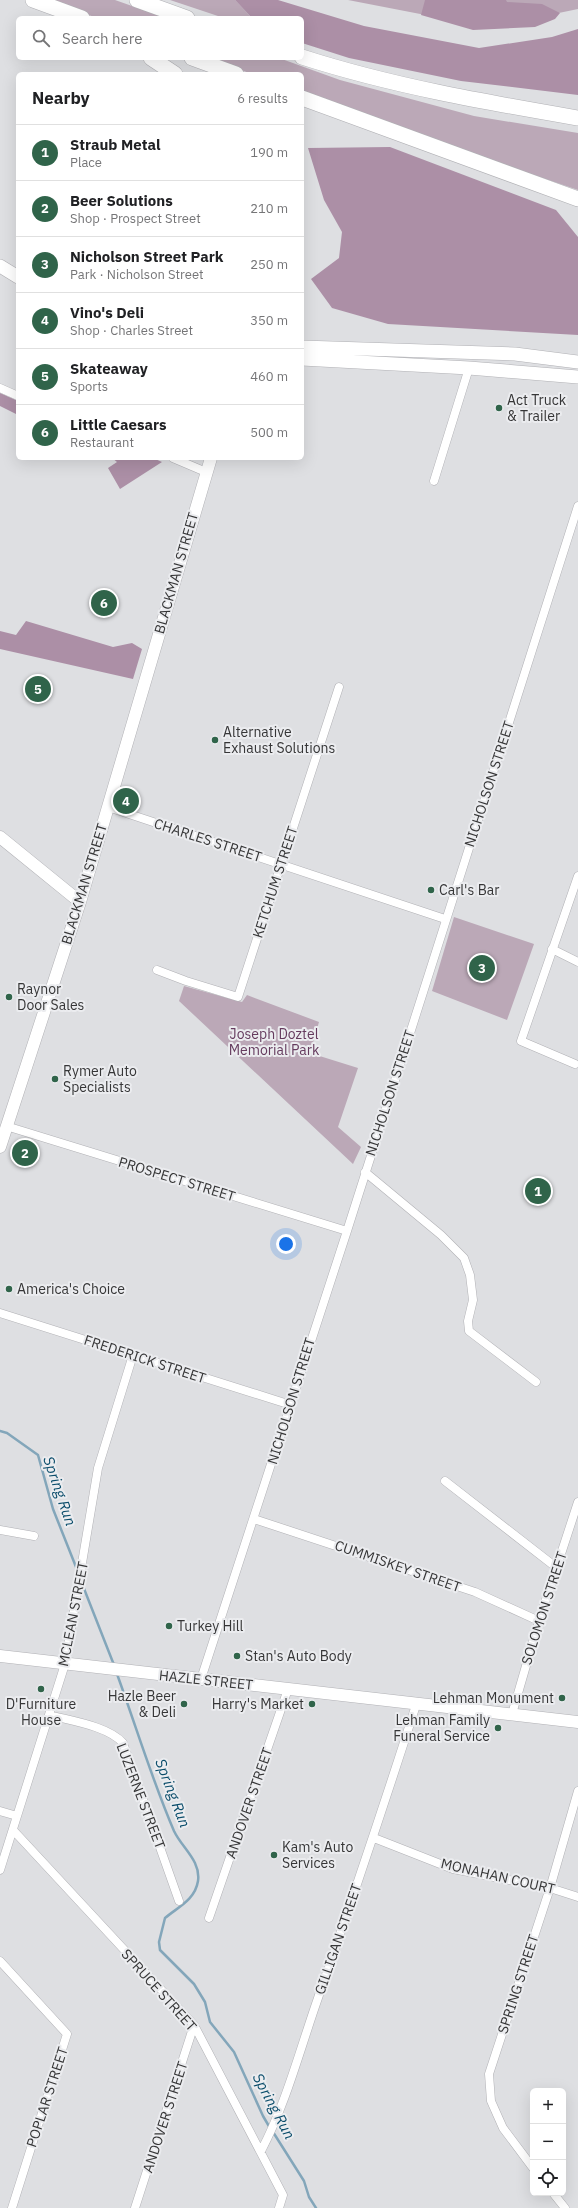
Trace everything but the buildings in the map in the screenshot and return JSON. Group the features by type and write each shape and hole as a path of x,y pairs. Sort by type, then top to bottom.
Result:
{"highway":[{"path":"34,0 66,16"},
{"path":"34,0 77,16"},
{"path":"137,0 181,16"},
{"path":"304,58 351,72 468,99 578,118"},
{"path":"154,60 172,72"},
{"path":"198,60 230,72"},
{"path":"304,99 578,199"}],"main road":[{"path":"0,266 16,276"},
{"path":"304,347 507,354 578,362"},
{"path":"304,359 469,368 575,379"},
{"name":"BLACKMAN STREET","path":"0,1147 80,902 210,460"},
{"path":"0,837 80,902"},
{"name":"HAZLE STREET","path":"0,1656 288,1689 417,1702 578,1722"}],"street":[{"path":"434,480 469,368"},
{"path":"0,388 16,395"},
{"path":"178,460 206,472"},
{"name":"NICHOLSON STREET","path":"201,1679 347,1231 445,919 578,506"},
{"name":"KETCHUM STREET","path":"157,970 238,997 280,864 339,687"},
{"name":"CHARLES STREET","path":"108,807 445,919"},
{"path":"574,1064 521,1041 578,876"},
{"path":"552,949 578,962"},
{"name":"PROSPECT STREET","path":"6,1126 347,1231"},
{"path":"365,1172 441,1235 464,1258 470,1275 473,1300 468,1321 468,1331 536,1382"},
{"name":"FREDERICK STREET","path":"0,1313 291,1405"},
{"name":"MCLEAN STREET","path":"0,1870 64,1664 84,1558 98,1468 133,1355"},
{"path":"445,1481 557,1568"},
{"name":"SOLOMON STREET","path":"512,1714 539,1621 578,1502"},
{"name":"CUMMISKEY STREET","path":"254,1519 475,1592 539,1621"},
{"path":"0,1530 34,1536"},
{"name":"ANDOVER STREET","path":"209,1918 288,1689"},
{"name":"GILLIGAN STREET","path":"261,2151 273,2126 374,1838 417,1702"},
{"name":"LUZERNE STREET","path":"49,1715 116,1735 123,1743 180,1901"},
{"name":"SPRING STREET","path":"530,2164 503,2128 491,2101 489,2074 550,1888 578,1791"},
{"path":"0,1811 17,1816"},
{"name":"SPRUCE STREET","path":"12,1830 194,2025 283,2195 279,2208"},
{"name":"MONAHAN COURT","path":"374,1838 453,1868 550,1888 578,1897"},
{"name":"POPLAR STREET","path":"0,1961 67,2034 12,2208"},
{"name":"ANDOVER STREET","path":"135,2208 194,2025"},
{"path":"555,2196 565,2208"}],"green space":[{"path":"48,0 115,0 160,16 92,16"},
{"path":"170,0 235,0 250,16 218,16"},
{"path":"348,0 578,0 578,9 549,15 477,25"},
{"path":"214,60 285,60 340,80 474,116 578,133 578,190 401,130 304,94 304,72 246,72"},
{"path":"454,917 534,944 507,1020 432,991"},
{"name":"Joseph Doztel Memorial Park","path":"184,986 242,1002 247,995 319,1022 310,1053 358,1068 338,1127 361,1147 353,1164 179,1001"}],"shaded area":[{"path":"235,0 278,0 364,26 479,48 552,37 578,29 578,95 461,81 349,58 304,44 304,16 250,16"},
{"path":"425,0 506,0 507,2 542,4 560,13 555,19 535,27 473,30 421,15"},
{"path":"390,147 556,210 578,237 578,335 388,324 332,308 311,279 339,258 342,232 324,200 308,148"},
{"path":"0,393 16,400 16,414 0,406"},
{"path":"114,460 158,460 162,462 120,489 108,468 117,462"},
{"path":"26,621 113,647 132,643 142,649 133,679 0,649 0,631 16,635"}],"waterway":[{"name":"Spring Run","path":"0,1431 7,1433 38,1455 53,1509 78,1572"},
{"name":"Spring Run","path":"81,1581 114,1665"},
{"name":"Spring Run","path":"117,1674 166,1812 177,1837 197,1867 198,1881 190,1898 165,1918 159,1942 160,1950 194,1984 205,2002 210,2022 234,2052 270,2128"},
{"name":"Spring Run","path":"273,2132 304,2181 309,2197 316,2208"}],"place":[{"name":"Act Truck & Trailer","path":"499,408"},
{"name":"Little Caesars","path":"104,603"},
{"name":"Skateaway","path":"38,689"},
{"name":"Alternative Exhaust Solutions","path":"215,740"},
{"name":"Vino's Deli","path":"126,801"},
{"name":"Carl's Bar","path":"431,890"},
{"name":"Nicholson Street Park","path":"482,968"},
{"name":"Raynor Door Sales","path":"9,997"},
{"name":"Rymer Auto Specialists","path":"55,1079"},
{"name":"Beer Solutions","path":"25,1153"},
{"name":"Straub Metal","path":"538,1191"},
{"name":"America's Choice","path":"9,1289"},
{"name":"Turkey Hill","path":"169,1626"},
{"name":"Stan's Auto Body","path":"237,1656"},
{"name":"D'Furniture House","path":"41,1689"},
{"name":"Lehman Monument","path":"562,1698"},
{"name":"Hazle Beer & Deli","path":"184,1704"},
{"name":"Harry's Market","path":"312,1704"},
{"name":"Lehman Family Funeral Service","path":"498,1728"},
{"name":"Kam's Auto Services","path":"274,1855"}]}
